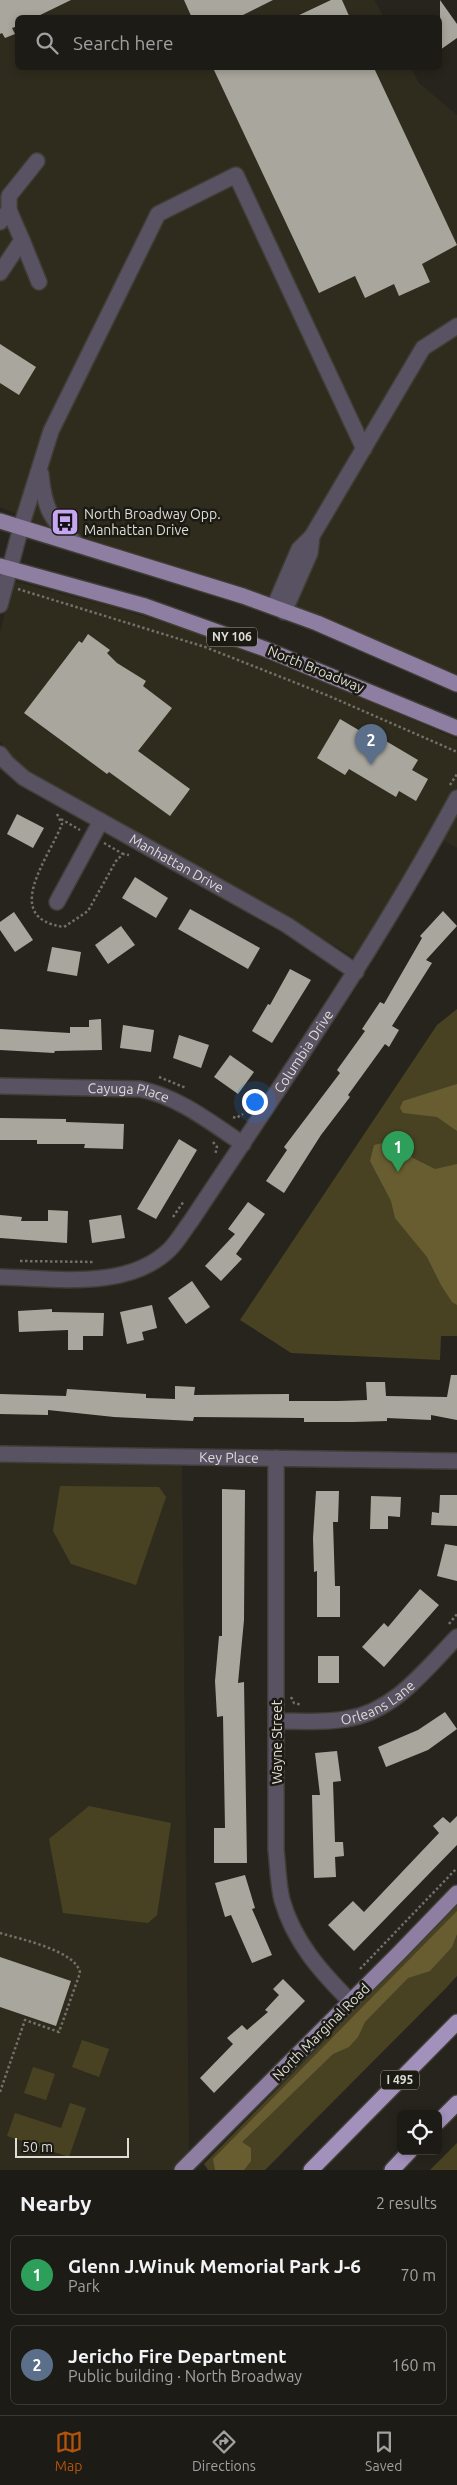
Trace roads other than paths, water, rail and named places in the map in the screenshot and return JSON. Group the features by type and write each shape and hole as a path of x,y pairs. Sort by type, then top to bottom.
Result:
{"highway":[{"path":"342,2139 457,2008"},
{"name":"I 495","path":"311,2170 457,2022"},
{"path":"442,2118 457,2103"},
{"path":"392,2170 406,2155"}],"main road":[{"path":"0,521 243,596 317,623 457,684"},
{"name":"North Broadway","path":"5,567 154,609 265,649 457,728"},
{"name":"North Marginal Road","path":"182,2170 351,2002 457,1893"}],"street":[{"path":"37,161 9,196 5,216 22,240 39,282"},
{"path":"0,605 5,567 21,527 51,431 158,214 236,175 364,449"},
{"path":"0,274 22,240"},
{"path":"279,610 310,552 312,536 423,348 457,326"},
{"path":"40,467 46,507 57,525 78,545"},
{"name":"Manhattan Drive","path":"0,754 6,763 24,778 287,925 356,972"},
{"name":"Columbia Drive","path":"0,1277 106,1278 127,1274 150,1264 170,1249 243,1144 356,972 428,853 457,798"},
{"path":"57,902 101,821"},
{"name":"Cayuga Place","path":"0,1086 140,1089 158,1093 179,1102 243,1144"},
{"name":"Key Place","path":"0,1454 457,1461"},
{"name":"Wayne Street","path":"276,1458 276,1850 282,1899 302,1946 320,1972 351,2002"},
{"name":"Orleans Lane","path":"277,1721 345,1720 368,1714 393,1701 452,1632"}],"place":[{"name":"North Broadway Opp. Manhattan Drive","path":"65,522"},
{"name":"Jericho Fire Department","path":"371,765"},
{"name":"Glenn J.Winuk Memorial Park J-6","path":"398,1172"}]}
